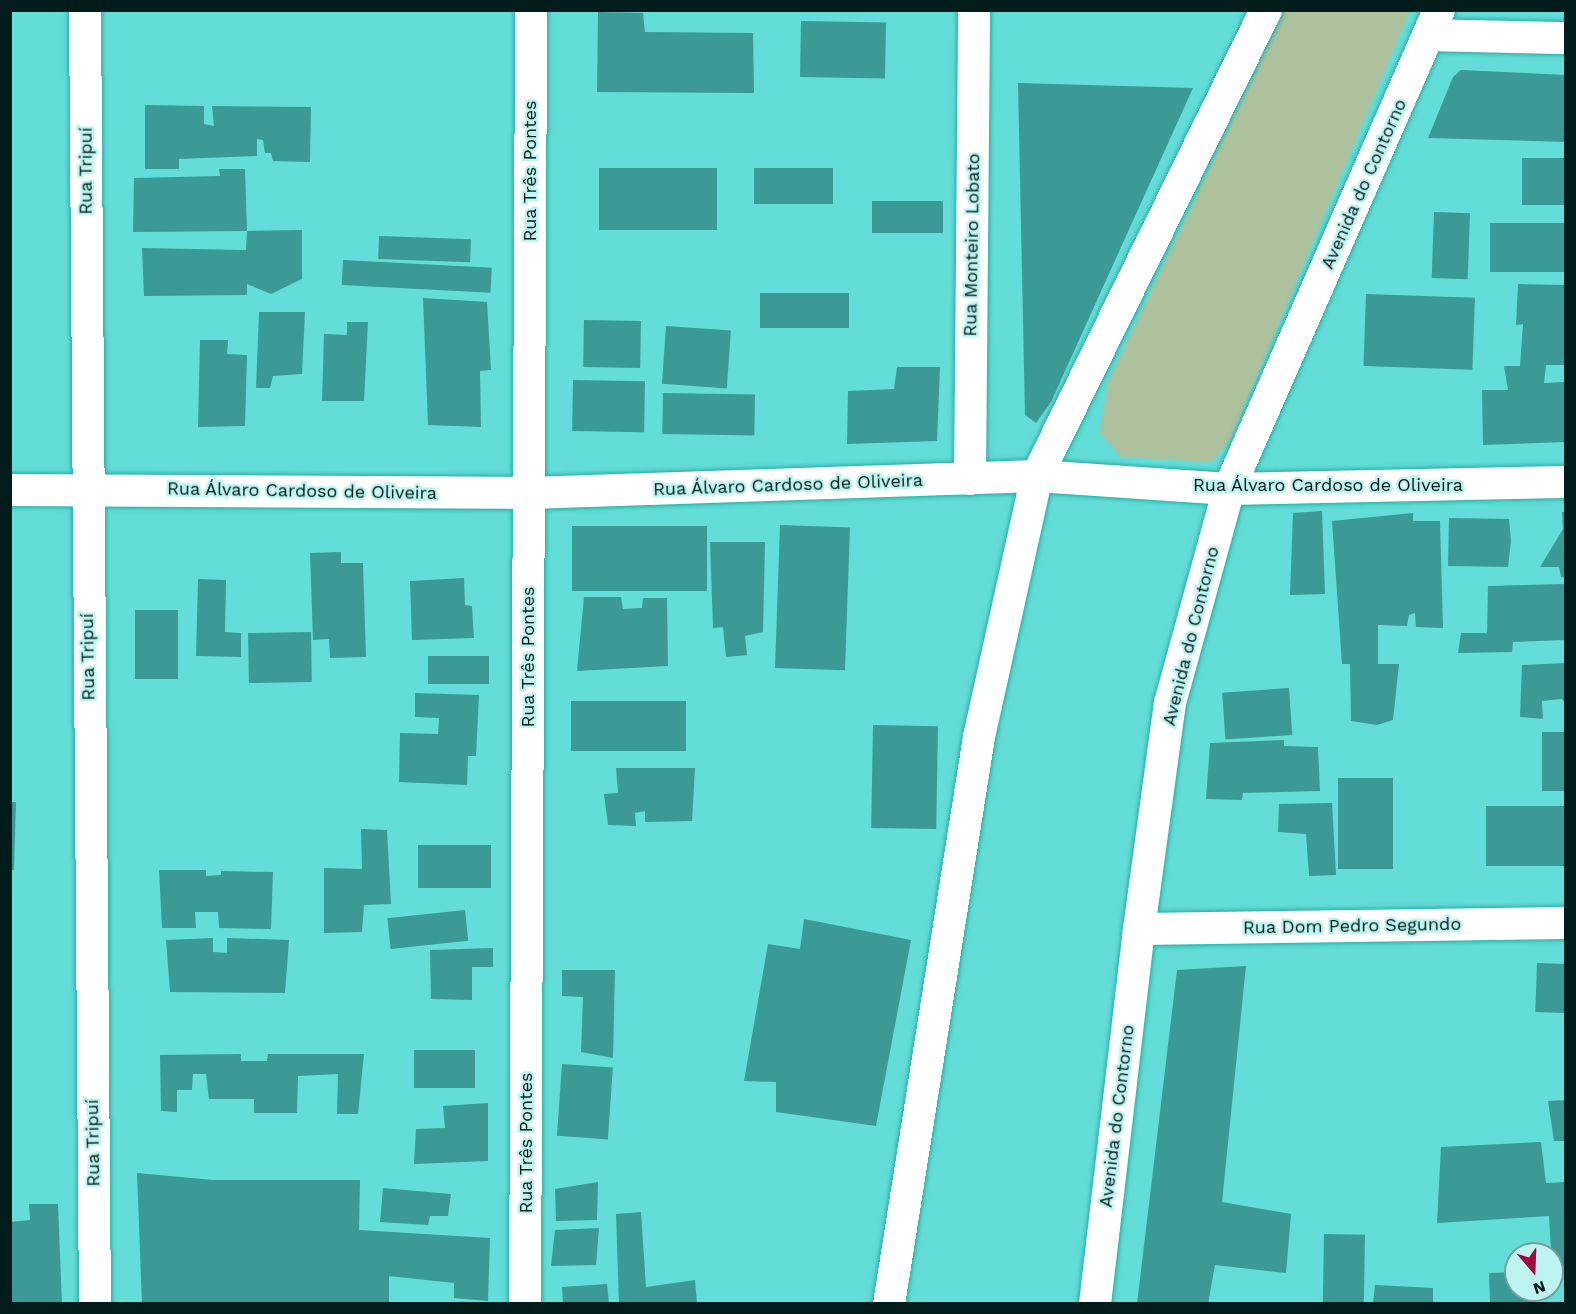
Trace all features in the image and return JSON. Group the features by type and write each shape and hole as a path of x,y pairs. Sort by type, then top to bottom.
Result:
{"street":[{"name":"Rua Tripuí","path":"85,10 95,1304"},
{"name":"Rua Três Pontes","path":"525,1304 531,10"},
{"name":"Rua Monteiro Lobato","path":"970,479 974,10"},
{"path":"889,1304 979,737 1036,476 1266,10"},
{"path":"1434,23 1566,38"},
{"name":"Avenida do Contorno","path":"1095,1304 1139,929 1170,703 1229,489 1434,23"},
{"name":"Rua Álvaro Cardoso de Oliveira","path":"10,490 529,493 1036,476 1229,489 1566,482"},
{"name":"Rua Dom Pedro Segundo","path":"1139,929 1566,923"}],"green space":[{"path":"1284,11 1410,11 1230,440 1212,462 1121,457 1100,433 1108,382"}],"building":[{"path":"598,12 643,13 645,32 753,33 754,93 597,92"},
{"path":"801,21 886,22 885,78 800,77"},
{"path":"1461,70 1566,75 1566,142 1428,138 1453,77"},
{"path":"1018,83 1193,88 1051,402 1036,423 1025,415"},
{"path":"145,105 204,106 204,124 214,126 212,106 311,107 310,162 273,161 271,153 265,153 263,140 257,139 257,156 179,159 179,169 145,169"},
{"path":"1522,158 1566,158 1566,205 1522,205"},
{"path":"599,168 717,168 717,230 599,230"},
{"path":"754,168 833,168 833,204 754,204"},
{"path":"219,169 245,169 247,231 133,232 134,178 220,176"},
{"path":"872,201 943,201 943,233 872,233"},
{"path":"1434,212 1470,213 1468,279 1432,278"},
{"path":"1490,223 1566,223 1566,272 1490,272"},
{"path":"302,230 302,279 271,294 247,284 247,295 144,296 142,248 246,250 247,231"},
{"path":"379,236 471,239 470,262 378,259"},
{"path":"343,260 492,268 490,293 342,285"},
{"path":"1518,284 1566,285 1566,365 1546,365 1544,383 1566,382 1566,442 1483,445 1482,390 1508,390 1504,366 1520,366 1523,324 1516,325"},
{"path":"760,293 849,293 849,328 760,328"},
{"path":"1366,294 1475,298 1472,370 1363,366"},
{"path":"423,298 487,302 491,370 480,371 481,427 428,425"},
{"path":"259,312 305,312 302,374 273,376 270,388 256,388"},
{"path":"584,320 641,321 640,368 583,367"},
{"path":"347,322 368,322 364,401 322,401 324,334 347,335"},
{"path":"666,326 731,331 727,388 662,384"},
{"path":"200,340 228,340 227,354 247,355 245,426 198,427"},
{"path":"897,367 940,367 937,441 847,444 848,391 894,389"},
{"path":"573,380 645,381 644,432 572,431"},
{"path":"663,393 755,395 754,436 662,434"},
{"path":"1322,511 1325,594 1290,595 1293,513"},
{"path":"1562,512 1566,512 1566,578 1561,577 1559,567 1540,567 1563,529"},
{"path":"1413,513 1413,521 1440,521 1443,628 1416,627 1415,613 1409,615 1407,626 1378,625 1378,664 1399,664 1393,720 1377,725 1351,721 1350,664 1342,664 1332,521"},
{"path":"1449,518 1509,519 1511,541 1508,567 1448,566"},
{"path":"780,525 850,527 845,670 775,668"},
{"path":"572,526 707,526 707,591 572,591"},
{"path":"710,542 765,542 763,632 745,636 747,655 726,657 723,627 713,628"},
{"path":"341,552 341,563 363,563 366,657 330,658 329,639 313,640 310,553"},
{"path":"464,578 465,605 472,606 474,638 412,640 410,581"},
{"path":"198,579 226,580 225,632 241,633 241,657 196,656"},
{"path":"1566,584 1566,640 1513,642 1512,652 1458,653 1461,633 1487,633 1488,586"},
{"path":"584,597 621,597 623,609 642,608 643,598 667,598 668,666 577,671"},
{"path":"135,610 178,610 178,679 135,679"},
{"path":"311,632 312,682 249,683 248,633"},
{"path":"428,656 489,656 489,684 428,684"},
{"path":"1566,663 1566,704 1562,699 1542,701 1543,719 1520,717 1522,665"},
{"path":"1289,688 1292,735 1225,740 1222,693"},
{"path":"415,693 479,695 476,756 468,756 467,785 399,782 400,733 438,734 439,718 415,717"},
{"path":"571,701 686,701 686,751 571,751"},
{"path":"873,725 938,726 936,829 871,828"},
{"path":"1542,732 1566,732 1566,791 1542,791"},
{"path":"1284,740 1284,746 1318,747 1320,791 1243,793 1242,800 1206,799 1210,743"},
{"path":"616,768 695,768 692,821 645,822 645,811 635,813 636,826 608,825 604,794 618,793"},
{"path":"1338,778 1393,778 1393,869 1338,869"},
{"path":"10,802 16,802 14,870 10,870"},
{"path":"1332,803 1336,875 1309,876 1306,834 1278,832 1279,804"},
{"path":"1486,806 1566,806 1566,866 1486,866"},
{"path":"361,829 387,830 391,904 364,905 362,932 324,933 324,868 362,869"},
{"path":"418,845 491,845 491,888 418,888"},
{"path":"159,870 206,870 206,876 221,875 221,871 273,872 271,929 219,928 218,912 195,912 196,928 162,928"},
{"path":"465,910 468,941 391,949 387,918"},
{"path":"804,919 911,940 876,1126 776,1112 776,1082 744,1081 768,944 800,949"},
{"path":"213,938 213,952 227,953 227,938 289,940 285,993 170,992 166,940"},
{"path":"493,948 493,967 472,967 472,1000 431,999 430,950"},
{"path":"1537,963 1566,964 1564,1013 1535,1012"},
{"path":"1246,966 1222,1202 1291,1214 1286,1273 1215,1265 1208,1304 1137,1304 1177,970"},
{"path":"562,970 615,970 613,1058 581,1052 583,997 562,996"},
{"path":"414,1050 475,1050 475,1088 414,1088"},
{"path":"241,1054 241,1061 267,1061 268,1054 364,1054 358,1114 337,1114 338,1074 298,1076 297,1113 254,1113 254,1099 209,1099 206,1074 193,1074 192,1090 177,1090 177,1112 161,1111 160,1055"},
{"path":"562,1064 613,1068 608,1139 557,1136"},
{"path":"1566,1100 1566,1141 1554,1141 1548,1101"},
{"path":"488,1103 488,1161 414,1164 416,1129 445,1128 443,1106"},
{"path":"1541,1142 1546,1183 1566,1182 1566,1267 1564,1267 1564,1242 1550,1242 1549,1216 1437,1223 1441,1147"},
{"path":"137,1173 213,1180 360,1180 359,1230 490,1238 488,1301 454,1298 454,1283 389,1276 389,1304 142,1304"},
{"path":"598,1182 597,1220 556,1221 555,1189"},
{"path":"383,1188 451,1194 448,1216 430,1216 428,1225 380,1222"},
{"path":"29,1204 58,1204 62,1304 10,1304 10,1222 30,1220"},
{"path":"641,1212 646,1287 695,1280 697,1304 619,1304 616,1214"},
{"path":"599,1228 596,1265 551,1266 555,1230"},
{"path":"1324,1234 1365,1235 1364,1304 1323,1304"},
{"path":"1504,1272 1504,1302 1536,1302 1536,1304 1490,1304 1489,1273"},
{"path":"607,1284 609,1304 563,1304 562,1287"},
{"path":"1375,1285 1433,1288 1433,1304 1373,1304"}]}
